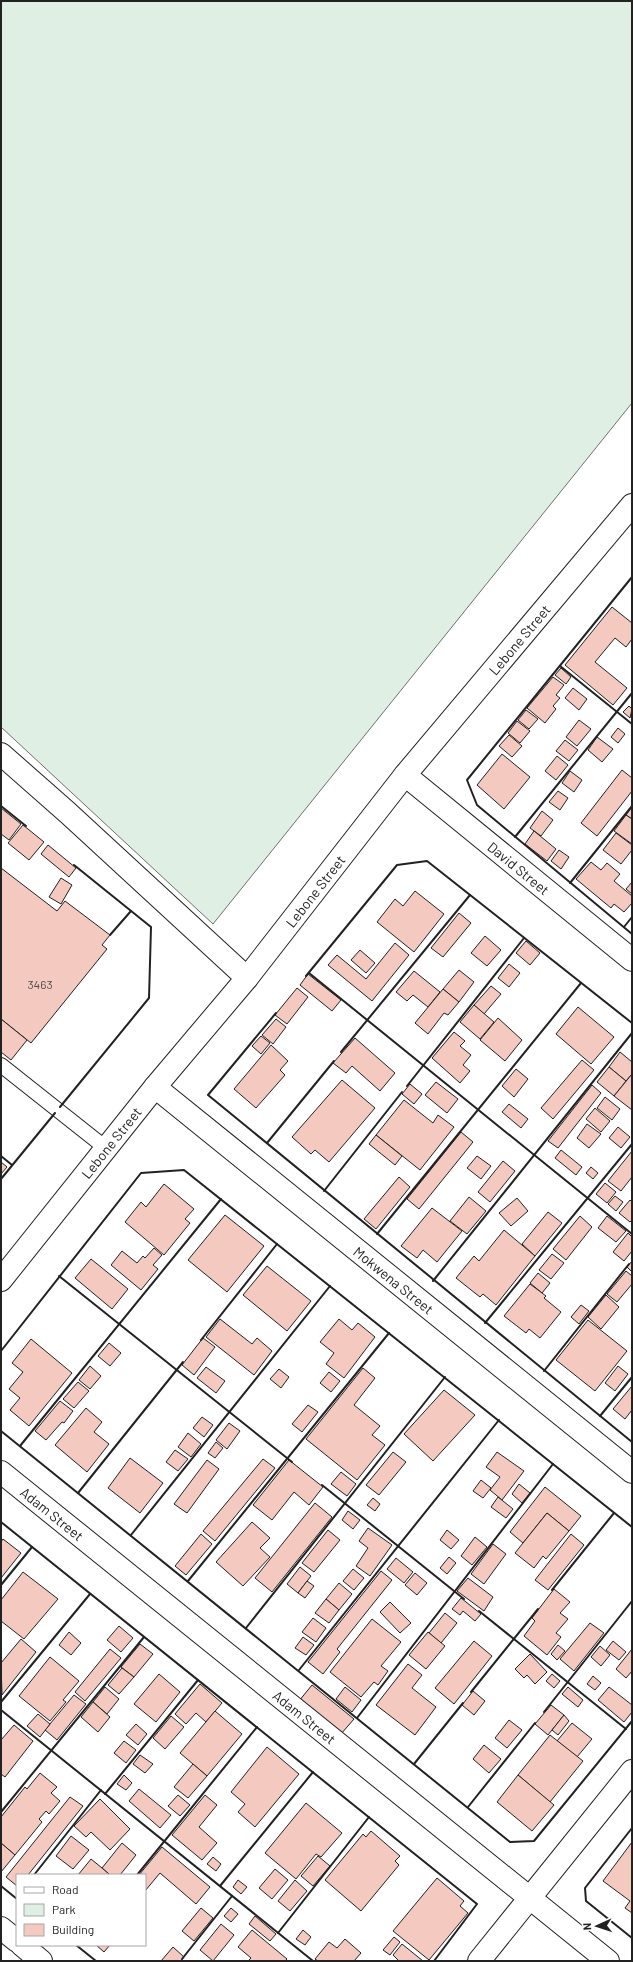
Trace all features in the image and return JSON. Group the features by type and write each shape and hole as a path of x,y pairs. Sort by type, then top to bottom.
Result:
{"street":[{"name":"Lebone Street","path":"4,1270 107,1150 155,1087 247,978 405,775 632,505"},
{"path":"1,754 68,813 247,978"},
{"name":"David Street","path":"405,775 632,960"},
{"name":"Mokwena Street","path":"155,1087 632,1472"},
{"name":"Adam Street","path":"1,1472 608,1961"},
{"path":"479,1961 632,1771"},
{"path":"1,1928 16,1940"},
{"path":"23,1946 41,1961"}],"lane":[{"path":"1,1066 107,1150"}],"green space":[{"path":"1,1 632,1 632,403 213,924 1,727"}],"building":[{"path":"612,607 632,623 632,639 626,647 615,638 595,662 627,688 613,705 565,665"},
{"path":"561,668 571,677 566,684 555,675"},
{"path":"553,677 564,685 556,695 560,698 553,706 556,709 545,723 527,708"},
{"path":"573,688 587,699 579,710 565,698"},
{"path":"629,706 632,709 630,718 623,712"},
{"path":"526,710 538,719 529,729 518,720"},
{"path":"579,720 591,729 577,746 566,737"},
{"path":"517,721 530,731 520,743 508,733"},
{"path":"618,728 625,734 618,743 611,737"},
{"path":"509,735 522,746 512,757 499,746"},
{"path":"597,737 613,749 602,762 588,750"},
{"path":"565,740 578,750 569,761 556,751"},
{"path":"502,754 530,777 504,809 477,785"},
{"path":"557,756 568,765 556,780 545,771"},
{"path":"622,770 632,778 632,791 597,836 581,823"},
{"path":"570,771 582,780 574,792 562,783"},
{"path":"558,791 568,798 560,810 549,802"},
{"path":"632,807 632,819 626,815"},
{"path":"1,808 21,824 9,840 1,834"},
{"path":"542,811 553,820 541,836 530,828"},
{"path":"626,815 632,819 632,844 614,831"},
{"path":"23,825 44,842 29,860 8,843"},
{"path":"534,831 556,849 547,861 525,844"},
{"path":"616,833 632,845 632,850 621,864 603,850"},
{"path":"48,845 76,868 69,877 41,854"},
{"path":"559,850 569,857 561,869 551,861"},
{"path":"591,862 601,870 607,863 620,874 614,881 632,896 632,903 624,912 614,904 611,908 576,879"},
{"path":"1,868 57,911 65,901 110,935 102,945 107,949 31,1043 1,1019"},
{"path":"61,878 72,885 61,904 49,897"},
{"path":"632,882 632,894 626,889"},
{"path":"415,891 444,914 414,952 377,922 395,899 403,906"},
{"path":"459,913 471,923 443,957 431,948"},
{"path":"485,936 501,950 487,966 471,953"},
{"path":"526,941 540,953 530,965 516,953"},
{"path":"395,943 409,955 372,1001 328,965 337,955 366,979"},
{"path":"360,950 375,963 366,973 351,960"},
{"path":"509,964 520,973 509,987 498,978"},
{"path":"459,970 474,982 459,1002 443,989"},
{"path":"414,971 440,992 428,1007 413,995 407,1001 396,992"},
{"path":"308,974 341,1000 332,1011 300,985"},
{"path":"491,986 501,994 484,1014 474,1005"},
{"path":"297,988 308,997 287,1024 275,1015"},
{"path":"443,989 459,1002 448,1015 444,1013 428,1034 415,1023"},
{"path":"474,1005 494,1022 480,1039 460,1022"},
{"path":"578,1007 614,1037 591,1064 556,1034"},
{"path":"498,1018 522,1040 505,1061 480,1040"},
{"path":"1,1019 27,1040 11,1060 1,1052"},
{"path":"276,1019 286,1027 273,1044 262,1035"},
{"path":"454,1032 465,1041 460,1046 471,1055 463,1065 470,1071 460,1083 432,1058"},
{"path":"261,1036 270,1043 261,1054 252,1046"},
{"path":"355,1038 395,1073 380,1091 352,1066 346,1073 333,1063"},
{"path":"271,1045 288,1061 280,1070 285,1075 256,1108 234,1089"},
{"path":"620,1052 632,1062 632,1074 626,1081 609,1067"},
{"path":"582,1060 594,1070 553,1119 541,1108"},
{"path":"609,1067 626,1081 614,1096 597,1082"},
{"path":"516,1069 528,1079 514,1097 502,1086"},
{"path":"632,1074 632,1110 614,1096"},
{"path":"342,1080 375,1108 329,1162 315,1150 311,1154 292,1137"},
{"path":"436,1082 458,1099 447,1113 425,1095"},
{"path":"410,1084 422,1094 414,1104 402,1094"},
{"path":"592,1085 601,1093 558,1148 548,1141"},
{"path":"605,1097 620,1109 612,1120 597,1108"},
{"path":"404,1100 433,1123 438,1115 454,1127 420,1170 376,1135"},
{"path":"509,1104 528,1119 521,1128 502,1112"},
{"path":"595,1108 610,1121 601,1132 586,1119"},
{"path":"587,1124 601,1134 589,1148 577,1138"},
{"path":"618,1127 630,1137 621,1148 609,1138"},
{"path":"461,1132 473,1142 419,1209 407,1199"},
{"path":"376,1135 402,1156 395,1165 369,1144"},
{"path":"561,1150 582,1167 576,1175 555,1158"},
{"path":"632,1151 632,1177 621,1191 608,1181"},
{"path":"477,1156 491,1166 481,1179 467,1168"},
{"path":"503,1161 515,1171 490,1202 478,1192"},
{"path":"1,1162 7,1167 1,1174"},
{"path":"591,1167 598,1173 593,1179 586,1173"},
{"path":"399,1177 410,1187 376,1229 364,1219"},
{"path":"605,1183 616,1192 607,1203 596,1194"},
{"path":"164,1184 194,1209 185,1219 190,1223 164,1255 125,1222 141,1202 146,1207"},
{"path":"615,1196 623,1202 616,1211 608,1204"},
{"path":"469,1197 486,1211 467,1234 450,1221"},
{"path":"517,1198 528,1211 511,1226 499,1213"},
{"path":"630,1200 632,1202 632,1220 630,1222 619,1213"},
{"path":"432,1208 462,1231 437,1262 423,1250 417,1258 401,1246"},
{"path":"548,1212 562,1223 535,1256 522,1244"},
{"path":"225,1215 264,1246 227,1292 188,1260"},
{"path":"580,1216 592,1227 566,1260 553,1249"},
{"path":"607,1216 626,1231 616,1242 598,1228"},
{"path":"504,1230 535,1256 496,1305 483,1294 480,1297 456,1278 474,1256 479,1261"},
{"path":"628,1233 632,1237 632,1251 624,1261 613,1252"},
{"path":"154,1248 162,1255 153,1265 158,1269 141,1290 111,1265 122,1251 137,1263 143,1256 145,1258"},
{"path":"552,1254 564,1263 551,1279 539,1270"},
{"path":"91,1259 128,1289 112,1309 75,1278"},
{"path":"632,1261 632,1272 627,1267"},
{"path":"267,1266 311,1301 287,1331 243,1295"},
{"path":"626,1271 632,1276 632,1284 617,1302 607,1294"},
{"path":"538,1273 550,1283 542,1293 530,1283"},
{"path":"530,1284 546,1296 544,1298 561,1312 540,1338 529,1329 526,1333 504,1316"},
{"path":"606,1295 619,1307 601,1329 588,1317"},
{"path":"581,1305 589,1311 579,1324 571,1317"},
{"path":"220,1319 252,1344 257,1338 272,1351 254,1375 206,1337"},
{"path":"339,1319 352,1330 358,1323 375,1337 344,1378 326,1364 334,1353 320,1342"},
{"path":"588,1320 627,1351 595,1391 556,1360"},
{"path":"203,1338 215,1347 194,1375 182,1365"},
{"path":"31,1339 72,1373 29,1426 10,1410 20,1398 9,1389 23,1372 12,1363"},
{"path":"109,1343 121,1353 110,1366 98,1356"},
{"path":"90,1366 101,1376 90,1389 79,1380"},
{"path":"618,1366 628,1374 615,1391 605,1383"},
{"path":"206,1367 225,1381 216,1393 197,1378"},
{"path":"363,1368 375,1378 354,1405 380,1426 372,1435 385,1445 357,1480 306,1439"},
{"path":"279,1369 289,1377 281,1388 270,1379"},
{"path":"329,1372 340,1381 331,1392 320,1383"},
{"path":"78,1382 89,1391 74,1408 63,1399"},
{"path":"632,1386 632,1410 625,1419 613,1409"},
{"path":"444,1390 475,1415 433,1461 404,1434"},
{"path":"60,1401 73,1411 64,1423 62,1422 46,1440 35,1431"},
{"path":"308,1405 318,1412 302,1432 292,1424"},
{"path":"86,1408 102,1422 94,1432 109,1444 87,1472 55,1445"},
{"path":"202,1417 213,1425 204,1437 193,1428"},
{"path":"229,1423 240,1431 227,1449 216,1440"},
{"path":"188,1433 201,1444 191,1457 178,1447"},
{"path":"216,1442 223,1448 215,1458 208,1453"},
{"path":"175,1450 188,1459 178,1471 166,1462"},
{"path":"393,1452 406,1462 379,1495 366,1485"},
{"path":"497,1452 524,1471 502,1500 490,1490 500,1477 486,1467"},
{"path":"130,1458 163,1483 140,1513 108,1488"},
{"path":"263,1459 275,1468 215,1541 203,1531"},
{"path":"207,1460 219,1469 187,1513 174,1504"},
{"path":"289,1460 323,1487 309,1505 294,1492 272,1520 253,1505"},
{"path":"341,1472 356,1484 347,1496 331,1484"},
{"path":"481,1480 491,1488 483,1498 473,1491"},
{"path":"519,1484 530,1493 522,1503 512,1494"},
{"path":"545,1487 581,1516 569,1531 547,1513 523,1543 510,1532"},
{"path":"498,1497 513,1509 506,1518 491,1507"},
{"path":"373,1498 380,1504 375,1511 367,1505"},
{"path":"315,1503 332,1517 272,1592 255,1578"},
{"path":"348,1511 360,1520 353,1529 342,1520"},
{"path":"547,1513 569,1531 546,1559 543,1556 534,1568 515,1553"},
{"path":"252,1522 270,1538 260,1548 270,1557 243,1586 216,1562"},
{"path":"368,1528 392,1545 370,1576 356,1566 368,1548 359,1541"},
{"path":"328,1530 340,1540 314,1572 302,1563"},
{"path":"447,1530 459,1540 451,1549 440,1540"},
{"path":"201,1534 212,1544 186,1575 175,1566"},
{"path":"571,1534 584,1545 548,1590 535,1580"},
{"path":"475,1537 487,1547 472,1565 461,1556"},
{"path":"3,1539 21,1553 1,1578 1,1542"},
{"path":"493,1544 506,1554 484,1584 471,1574"},
{"path":"449,1557 456,1563 447,1574 440,1568"},
{"path":"396,1558 413,1572 404,1583 387,1569"},
{"path":"300,1567 311,1576 298,1593 287,1584"},
{"path":"353,1569 364,1578 354,1590 343,1581"},
{"path":"381,1571 392,1580 337,1649 340,1652 323,1674 308,1662"},
{"path":"23,1572 58,1599 24,1639 1,1621 1,1600"},
{"path":"415,1573 427,1583 417,1595 405,1585"},
{"path":"468,1578 493,1597 484,1611 457,1591"},
{"path":"307,1581 314,1586 305,1598 298,1593"},
{"path":"339,1583 352,1594 339,1610 326,1599"},
{"path":"554,1589 570,1602 560,1613 568,1619 556,1633 561,1637 547,1655 524,1636 535,1621 532,1618"},
{"path":"461,1598 481,1614 475,1621 463,1611 460,1615 452,1609"},
{"path":"326,1599 339,1610 329,1623 315,1613"},
{"path":"390,1602 411,1623 400,1633 380,1612"},
{"path":"445,1613 457,1623 441,1643 429,1633"},
{"path":"313,1618 326,1628 316,1642 302,1632"},
{"path":"372,1619 401,1642 381,1666 388,1671 378,1685 374,1682 361,1697 330,1672"},
{"path":"590,1623 604,1633 574,1671 560,1659"},
{"path":"119,1626 133,1638 121,1652 107,1640"},
{"path":"69,1632 81,1643 71,1655 59,1645"},
{"path":"428,1632 445,1646 426,1669 409,1655"},
{"path":"303,1637 314,1645 306,1655 295,1648"},
{"path":"21,1639 36,1652 2,1695 1,1663"},
{"path":"474,1641 492,1656 454,1704 435,1688"},
{"path":"613,1641 626,1652 619,1660 606,1650"},
{"path":"140,1644 153,1654 134,1677 121,1667"},
{"path":"558,1645 565,1651 557,1660 551,1654"},
{"path":"600,1646 610,1655 601,1666 591,1657"},
{"path":"110,1649 121,1658 85,1701 75,1692"},
{"path":"632,1649 632,1671 626,1678 616,1669"},
{"path":"530,1654 547,1672 535,1684 527,1675 524,1678 515,1669"},
{"path":"50,1657 79,1681 63,1700 66,1702 50,1721 19,1696"},
{"path":"408,1664 422,1675 412,1688 436,1707 415,1735 376,1705"},
{"path":"122,1668 134,1677 119,1694 108,1685"},
{"path":"159,1674 180,1692 156,1722 134,1704"},
{"path":"552,1674 560,1681 554,1688 546,1681"},
{"path":"593,1676 601,1683 595,1690 587,1684"},
{"path":"200,1684 222,1703 206,1722 196,1713 186,1724 175,1714"},
{"path":"312,1685 354,1719 341,1734 299,1701"},
{"path":"105,1687 119,1699 107,1714 93,1702"},
{"path":"345,1687 361,1700 352,1712 336,1699"},
{"path":"568,1687 583,1700 578,1707 562,1694"},
{"path":"609,1687 632,1705 632,1712 624,1722 598,1700"},
{"path":"473,1691 485,1701 474,1715 462,1705"},
{"path":"74,1695 86,1704 57,1740 45,1730"},
{"path":"93,1702 110,1717 98,1732 81,1717"},
{"path":"551,1705 564,1715 548,1735 535,1724"},
{"path":"215,1711 242,1734 207,1776 180,1753"},
{"path":"38,1714 50,1724 40,1737 27,1726"},
{"path":"564,1715 569,1721 558,1735 552,1730"},
{"path":"171,1716 184,1727 165,1749 153,1738"},
{"path":"509,1720 522,1730 507,1748 495,1738"},
{"path":"572,1723 592,1739 577,1757 557,1741"},
{"path":"136,1724 147,1734 138,1745 126,1735"},
{"path":"14,1725 33,1741 5,1777 1,1774 1,1740"},
{"path":"550,1735 583,1761 550,1802 518,1775"},
{"path":"124,1741 136,1750 126,1763 114,1753"},
{"path":"484,1745 501,1759 489,1773 473,1759"},
{"path":"267,1747 299,1774 255,1827 238,1812 245,1804 231,1792"},
{"path":"140,1755 153,1764 145,1773 133,1764"},
{"path":"193,1764 207,1776 188,1798 174,1787"},
{"path":"40,1773 57,1787 51,1793 60,1801 49,1814 46,1811 39,1819 42,1822 15,1855 1,1843 1,1817 25,1787 27,1789"},
{"path":"124,1775 132,1783 126,1790 117,1784"},
{"path":"518,1775 554,1805 532,1831 497,1802"},
{"path":"139,1789 171,1815 160,1828 129,1801"},
{"path":"178,1795 190,1805 180,1816 168,1806"},
{"path":"205,1795 217,1805 199,1827 217,1843 202,1860 172,1835"},
{"path":"70,1797 83,1806 29,1874 16,1874 16,1885 6,1877"},
{"path":"100,1799 130,1829 110,1850 91,1832 86,1837 74,1826"},
{"path":"306,1803 342,1833 321,1857 316,1854 296,1879 265,1853"},
{"path":"371,1831 400,1856 395,1861 399,1865 361,1911 325,1880 363,1834 366,1837"},
{"path":"71,1836 89,1850 73,1869 56,1856"},
{"path":"632,1842 632,1913 625,1908 630,1901 603,1881"},
{"path":"1,1843 15,1855 1,1872"},
{"path":"122,1843 136,1855 121,1874 109,1874 102,1868"},
{"path":"162,1847 210,1887 196,1904 160,1873 146,1890 146,1874 140,1874"},
{"path":"318,1856 330,1866 313,1886 301,1876"},
{"path":"213,1857 221,1864 216,1871 207,1864"},
{"path":"91,1859 109,1874 79,1874"},
{"path":"275,1869 288,1880 272,1899 259,1888"},
{"path":"437,1878 464,1901 460,1906 468,1913 429,1960 393,1931"},
{"path":"238,1880 247,1887 241,1894 233,1887"},
{"path":"295,1880 307,1891 290,1911 278,1901"},
{"path":"201,1908 213,1918 194,1941 182,1931"},
{"path":"231,1908 238,1914 231,1922 224,1916"},
{"path":"255,1916 276,1934 270,1941 249,1924"},
{"path":"221,1924 234,1935 213,1961 200,1950"},
{"path":"252,1930 287,1959 285,1961 248,1961 251,1958 238,1947"},
{"path":"303,1930 311,1937 305,1945 296,1939"},
{"path":"394,1937 400,1942 390,1955 383,1950"},
{"path":"345,1939 361,1953 354,1961 318,1961 315,1959 329,1942 337,1948"},
{"path":"402,1944 423,1961 399,1961 393,1955"},
{"path":"97,1946 109,1946 104,1952"},
{"path":"173,1947 184,1957 181,1961 161,1961"}],"wall":[{"path":"632,577 467,780 477,805 632,934"},
{"path":"560,666 632,724"},
{"path":"515,837 632,693"},
{"path":"1,806 26,826"},
{"path":"570,883 632,806"},
{"path":"306,976 397,865 427,861 632,1023"},
{"path":"60,1107 149,998 151,927 74,865"},
{"path":"341,1052 470,895"},
{"path":"110,935 131,911"},
{"path":"624,927 632,917"},
{"path":"407,1086 524,938"},
{"path":"309,973 632,1234"},
{"path":"377,1234 581,983"},
{"path":"276,1013 208,1095 632,1442"},
{"path":"433,1281 632,1033"},
{"path":"267,1143 334,1061"},
{"path":"324,1191 402,1092"},
{"path":"1,1179 55,1113"},
{"path":"485,1323 632,1144"},
{"path":"1,1156 12,1165"},
{"path":"1,1351 141,1173 184,1170 632,1527"},
{"path":"20,1446 221,1199"},
{"path":"201,1340 277,1244"},
{"path":"544,1371 629,1264"},
{"path":"59,1276 292,1462"},
{"path":"131,1535 330,1286"},
{"path":"188,1581 389,1333"},
{"path":"78,1493 183,1362"},
{"path":"246,1628 445,1377"},
{"path":"600,1416 632,1377"},
{"path":"299,1670 499,1420"},
{"path":"1,1431 510,1842 534,1841 632,1721"},
{"path":"357,1718 553,1464"},
{"path":"322,1485 464,1599"},
{"path":"552,1590 614,1513"},
{"path":"1,1522 477,1904 434,1961"},
{"path":"1,1585 32,1547"},
{"path":"1,1702 90,1594"},
{"path":"544,1712 632,1601"},
{"path":"471,1692 538,1609"},
{"path":"479,1611 626,1729"},
{"path":"1,1812 144,1637"},
{"path":"105,1794 198,1680"},
{"path":"414,1764 463,1703"},
{"path":"1,1710 313,1961"},
{"path":"468,1807 535,1723"},
{"path":"138,1874 257,1727"},
{"path":"220,1886 313,1772"},
{"path":"35,1874 101,1790"},
{"path":"278,1933 369,1817"},
{"path":"632,1828 585,1888 586,1901 632,1938"},
{"path":"1,1886 16,1898"},
{"path":"182,1959 232,1896"},
{"path":"77,1946 96,1961"}]}
